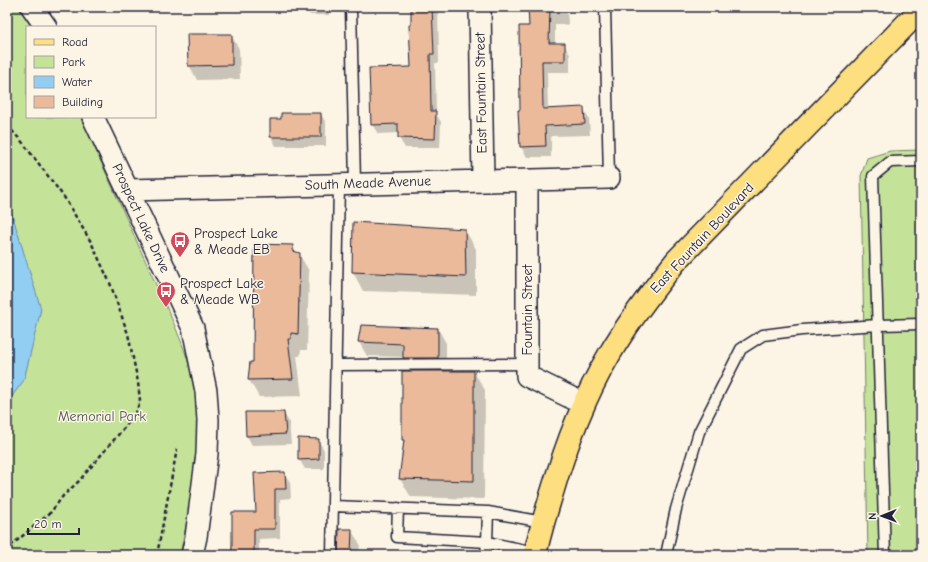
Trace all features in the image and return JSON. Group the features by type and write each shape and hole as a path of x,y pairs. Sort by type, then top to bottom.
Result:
{"main road":[{"name":"East Fountain Boulevard","path":"535,554 560,465 584,404 609,356 646,299 676,261 921,9"}],"street":[{"path":"32,7 45,26"},
{"name":"East Fountain Street","path":"480,7 482,180"},
{"name":"Prospect Lake Drive","path":"93,118 193,328 206,391 208,420 207,454 196,537 192,555"},
{"name":"South Meade Avenue","path":"128,190 609,178"},
{"name":"Fountain Street","path":"527,180 527,376 584,404"}],"lane":[{"path":"332,555 336,365 347,184 351,7"},
{"path":"605,7 609,178"},
{"path":"885,555 873,176 890,162 921,161"},
{"path":"666,555 676,509 699,432 741,349 763,335 802,330 921,324"},
{"path":"336,365 527,364"},
{"path":"333,506 488,512 543,522"},
{"path":"398,508 397,537 487,542 535,554"},
{"path":"486,555 488,512"}],"path":[{"path":"7,126 23,143 64,197 92,242 110,283 128,334 138,382 140,401 135,415 124,429 64,496 52,512 7,549"},
{"path":"157,555 176,449"}],"green space":[{"name":"Memorial Park","path":"7,7 18,7 31,26 26,26 26,118 81,118 181,341 193,379 198,417 198,434 196,469 180,555 7,555"},
{"path":"921,150 921,555 868,555 861,176 867,158 890,151"}],"water":[{"path":"7,205 12,214 41,309 24,380 7,403"}],"building":[{"path":"411,7 432,7 434,54 430,54 431,111 436,111 435,139 398,138 398,124 371,125 369,68 411,67 409,25 411,25"},
{"path":"528,7 550,7 549,43 565,43 565,61 542,61 543,109 584,107 585,124 545,126 546,146 520,147 518,110 520,110 519,26 529,26"},
{"path":"187,34 232,34 232,65 188,66"},
{"path":"281,113 321,113 321,137 270,137 270,119 281,119"},
{"path":"353,222 465,229 466,277 352,272"},
{"path":"254,244 293,245 293,251 300,253 298,334 291,333 291,339 288,339 293,379 248,380 250,362 253,362"},
{"path":"361,325 438,328 438,358 403,358 403,344 358,342"},
{"path":"402,371 474,371 474,481 399,479 404,440 402,440"},
{"path":"245,412 284,412 286,434 246,436"},
{"path":"298,438 319,439 319,459 298,460"},
{"path":"285,472 286,489 275,489 275,529 254,529 254,555 232,555 232,512 256,512 254,473"},
{"path":"339,529 352,529 351,555 338,555"}],"place":[{"name":"Prospect Lake & Meade EB","path":"180,258"},
{"name":"Prospect Lake & Meade WB","path":"166,308"}]}
